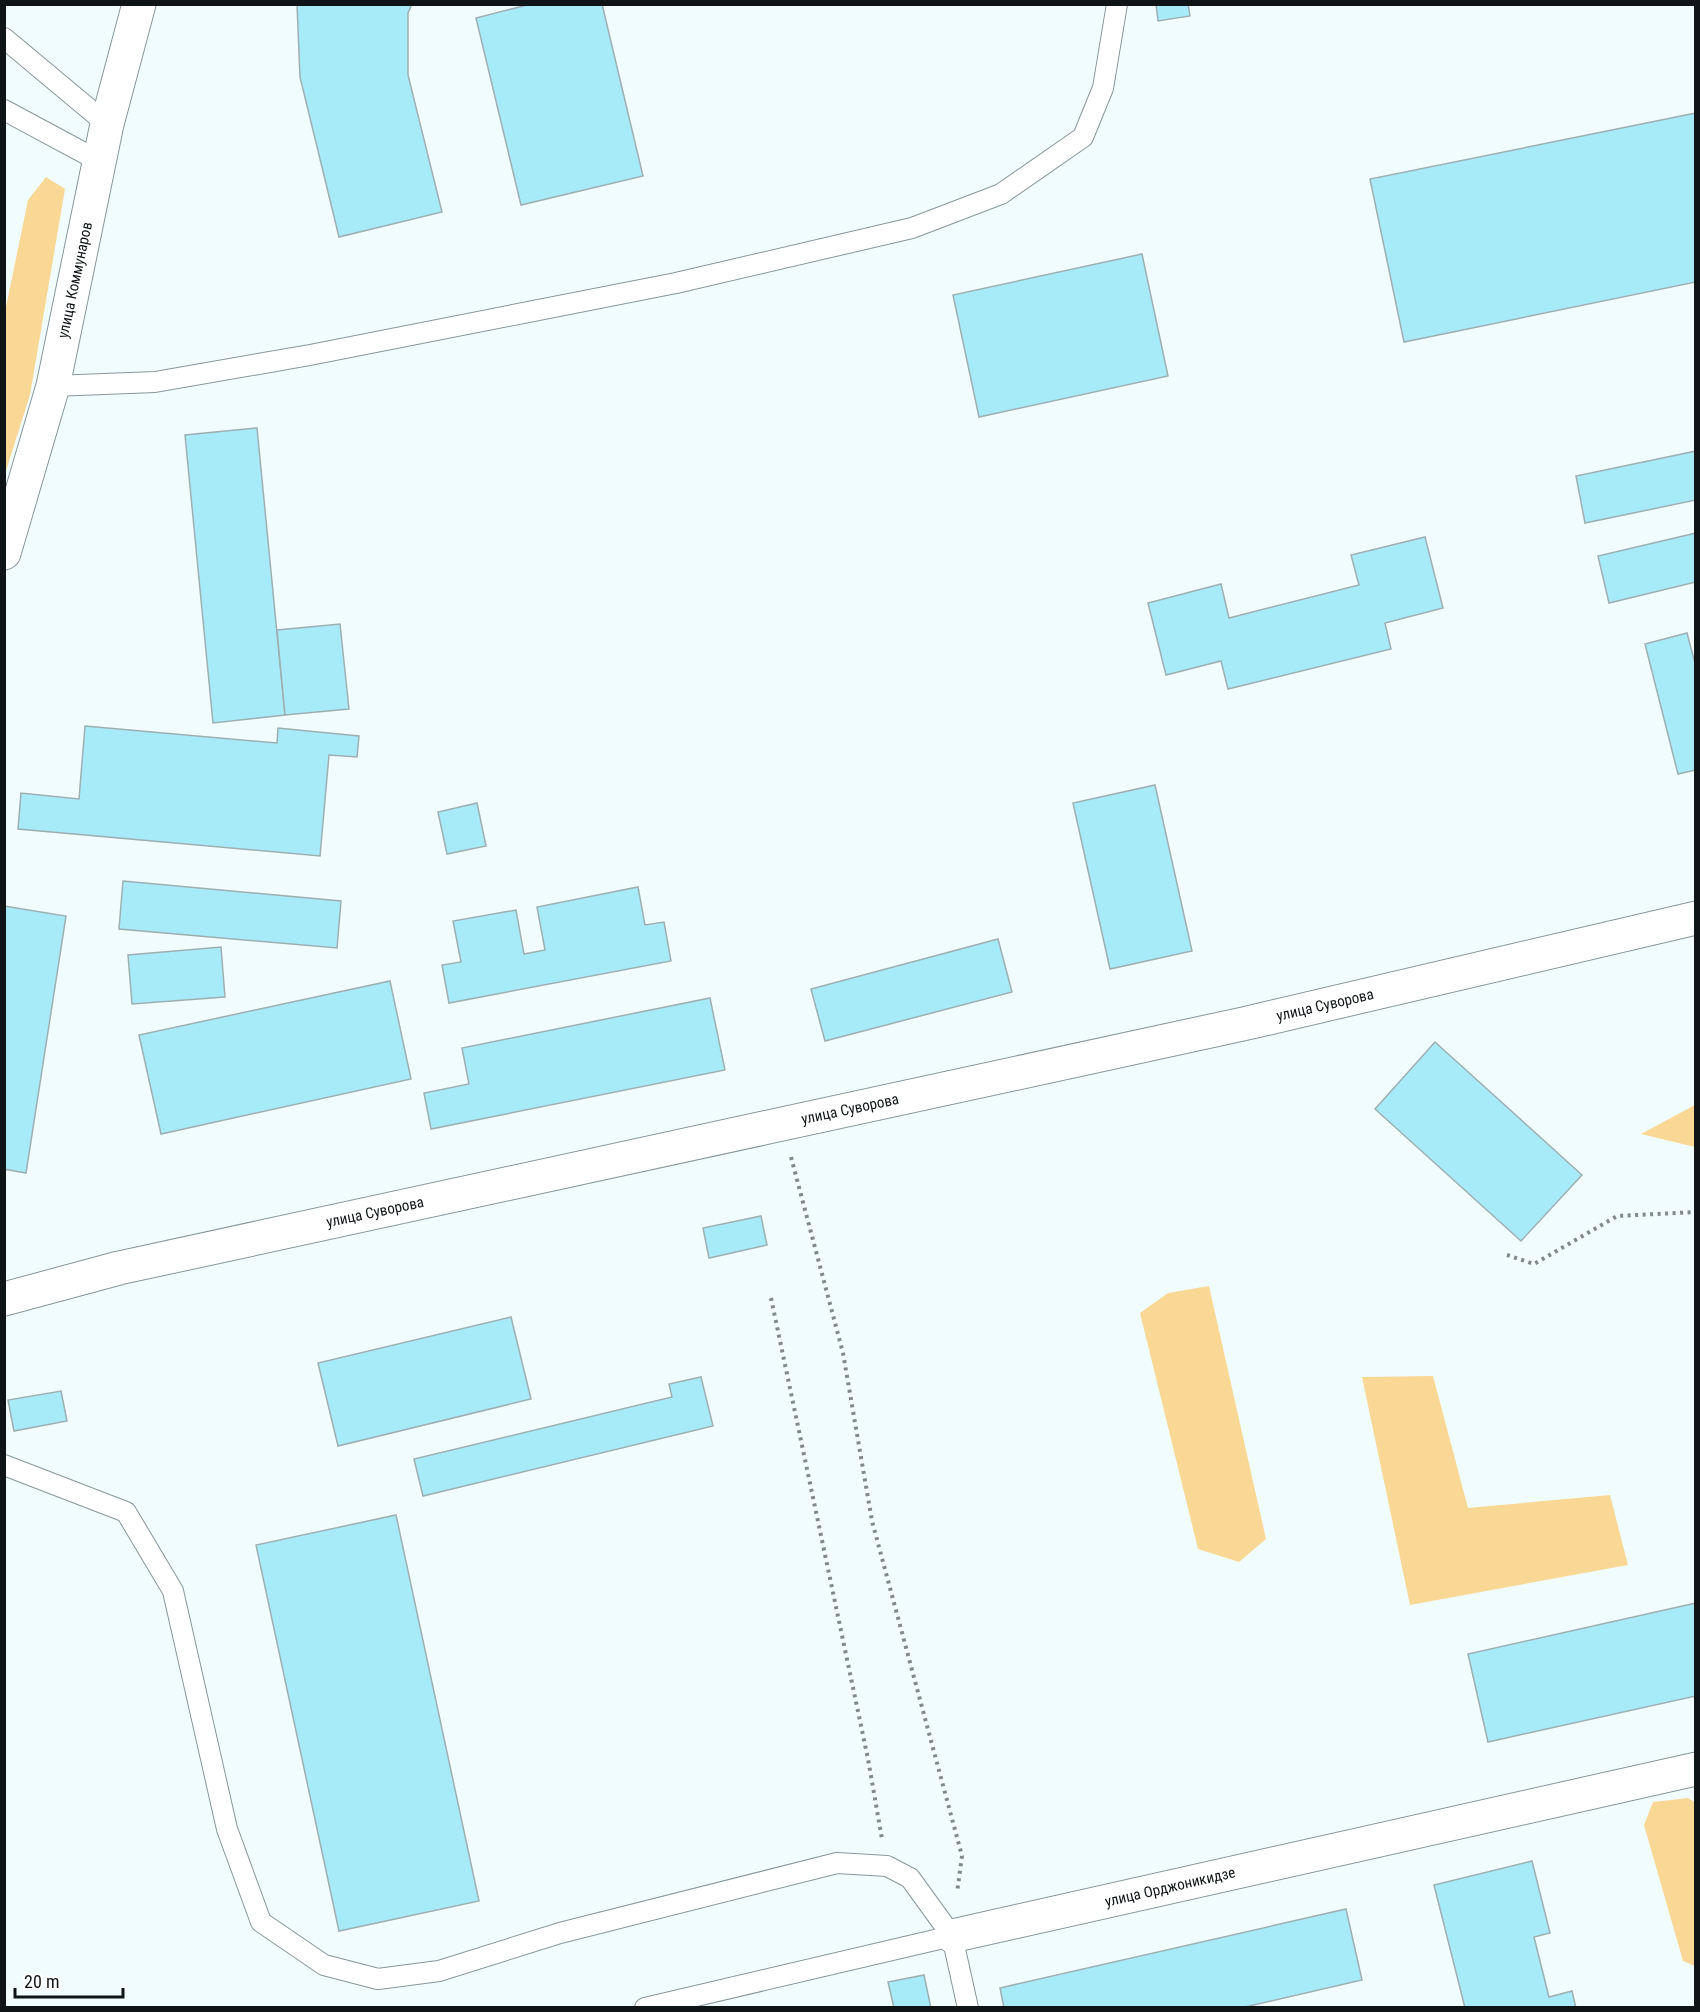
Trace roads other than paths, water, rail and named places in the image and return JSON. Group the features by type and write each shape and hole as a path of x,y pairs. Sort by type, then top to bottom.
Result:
{"street":[{"name":"улица Коммунаров","path":"4,553 53,386 107,124 139,4"},
{"name":"улица Суворова","path":"4,1299 118,1268 1243,1024 1695,918"},
{"name":"улица Орджоникидзе","path":"952,1935 1695,1769"}],"lane":[{"path":"53,386 155,382 310,355 676,283 912,228 1001,194 1083,136 1103,88 1117,4"},
{"path":"4,38 107,124"},
{"path":"4,110 99,161"},
{"path":"4,1465 126,1512 173,1591 227,1829 261,1922 324,1965 378,1979 439,1971 560,1934 837,1863 887,1866 910,1878 952,1935 968,2007"},
{"name":"улица Орджоникидзе","path":"645,2007 952,1935"}]}
